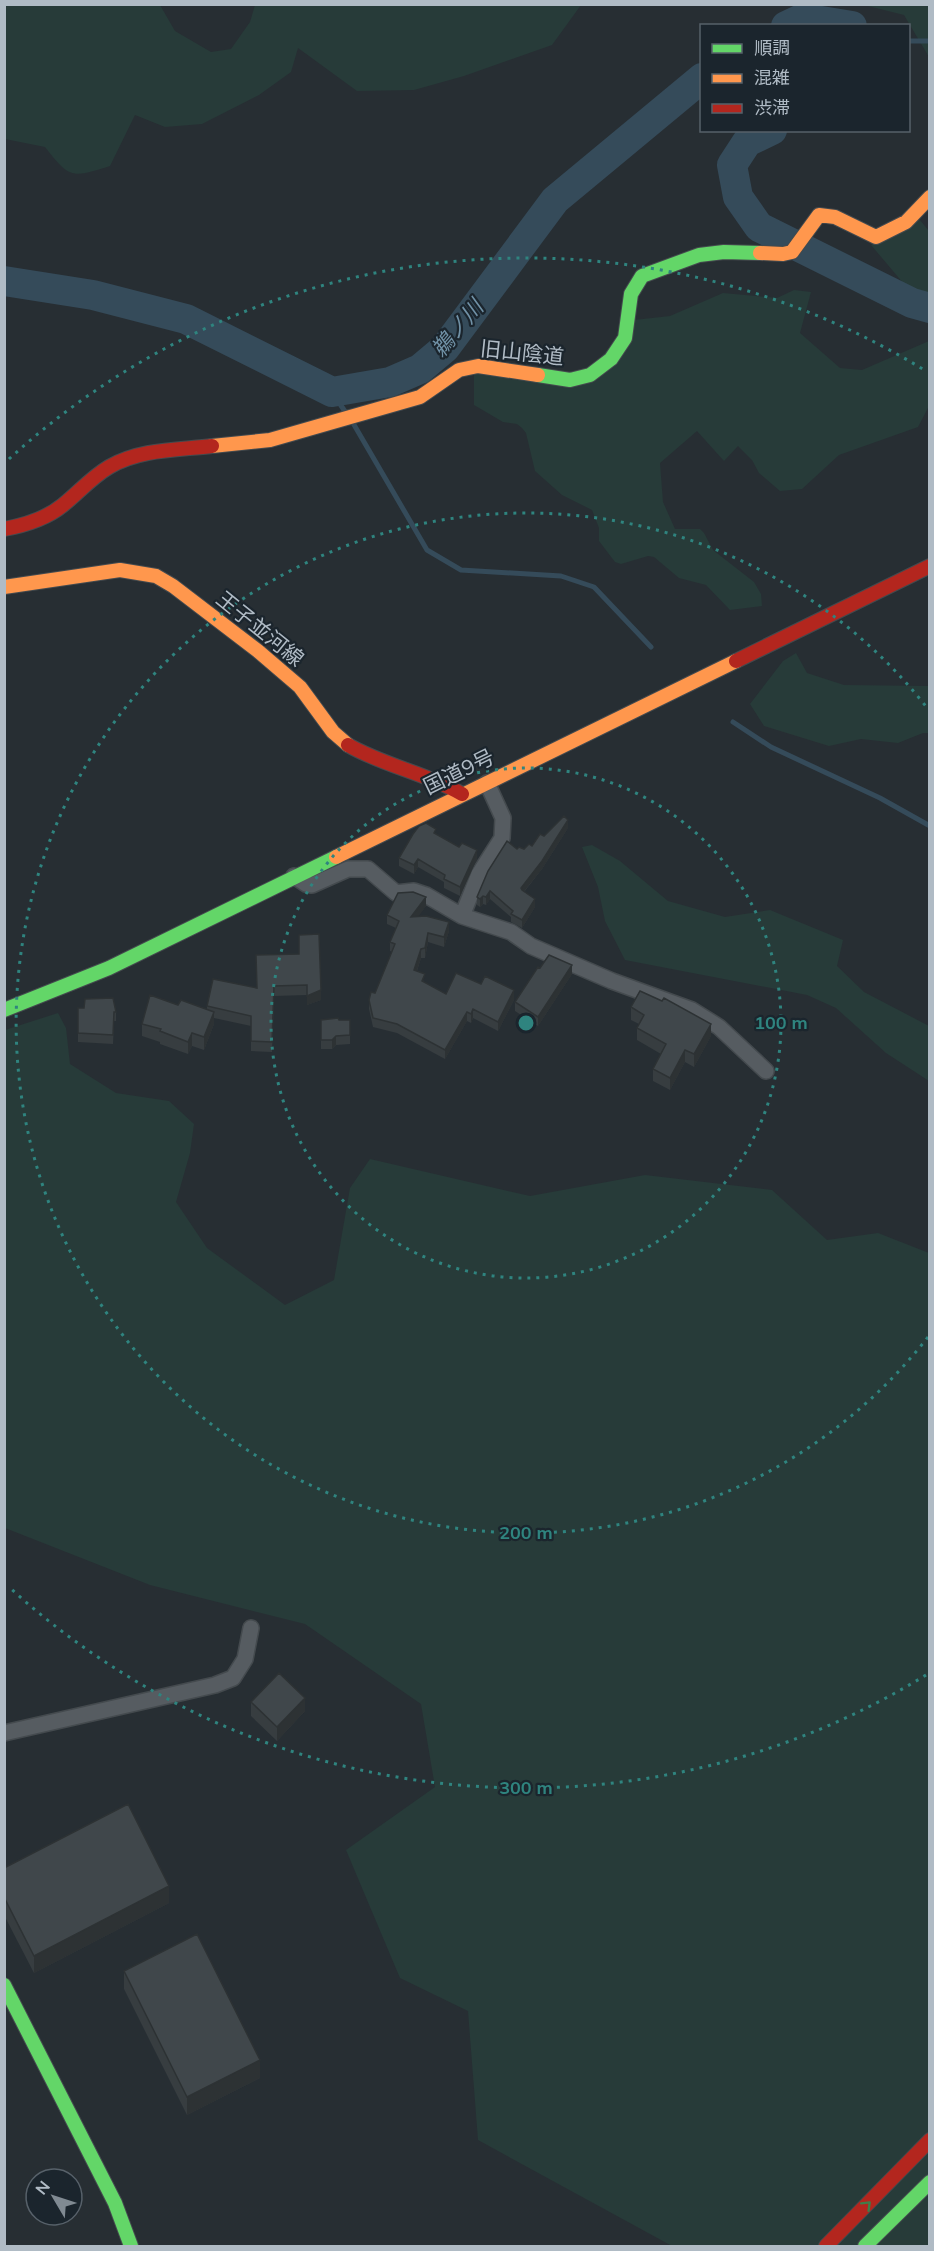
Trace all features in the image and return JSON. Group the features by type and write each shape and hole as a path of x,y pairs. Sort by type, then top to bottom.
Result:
{"main road":[{"name":"旧山陰道","path":"4,529 22,526 45,517 110,466 134,455 270,440 420,397 459,370 478,366 570,380 590,375 611,359 625,338 631,294 642,276 699,255 724,252 783,254 792,252 819,215 835,217 876,237 894,231 918,213 930,197"},
{"name":"国道9号","path":"4,1010 109,968 930,566"},
{"name":"王子並河線","path":"4,586 120,570 156,576 173,586 250,645 294,683 308,696 333,732 344,742 363,754 440,781 462,794"},
{"path":"4,1985 115,2203 131,2247"},
{"path":"826,2247 930,2140"},
{"path":"865,2247 930,2182"}],"street":[{"path":"462,916 479,874 502,838 503,818 487,783"},
{"path":"294,876 312,885 348,869 368,869 396,893 414,891 426,895 462,916 511,932 531,946 612,981 692,1010 719,1026 766,1071"},
{"path":"4,1733 215,1685 233,1678 244,1659 251,1628"}],"green space":[{"path":"4,5 160,5 175,31 211,52 231,49 250,22 255,5 581,5 552,45 464,76 414,90 357,91 298,48 291,72 259,95 202,124 165,127 135,115 110,166 79,174 60,165 45,147 5,139"},
{"path":"864,5 929,5 929,57 910,24 904,15"},
{"path":"919,219 929,231 929,297 904,284 871,245"},
{"path":"794,290 811,292 800,333 840,368 862,370 929,341 929,406 918,427 839,455 802,489 780,491 759,473 752,460 738,446 724,461 697,431 660,463 663,502 675,529 700,529 713,550 754,582 761,594 762,606 730,610 706,585 679,578 654,557 648,556 621,564 615,562 599,541 599,528 592,510 562,495 535,471 526,433 522,428 517,424 503,422 474,405 474,373 574,387 634,320 670,316 723,293 777,298"},
{"path":"796,653 807,673 844,685 929,686 929,733 923,733 898,743 861,739 829,746 764,726 750,704 783,661"},
{"path":"592,845 620,861 668,901 725,917 770,910 843,940 837,966 864,992 929,1026 929,1081 886,1053 836,1008 807,995 625,960 605,921 598,887 582,847"},
{"path":"58,1013 66,1028 70,1064 116,1093 169,1101 194,1124 190,1153 176,1202 207,1248 285,1305 334,1280 350,1188 370,1159 530,1196 645,1175 772,1190 827,1240 878,1233 929,1253 929,2246 672,2246 478,2140 468,2011 400,1978 346,1850 435,1787 421,1704 305,1624 150,1585 5,1528 5,1030"}],"building":[{"path":"564,816 568,820 542,861 521,888 535,899 522,920 511,914 513,911 490,891 486,897 483,896 480,899 477,897 488,871 507,841 517,849 519,847 524,849 529,844 532,846 540,834 544,836"},
{"path":"426,823 436,829 434,833 459,847 462,843 477,850 460,887 444,879 445,875 418,859 414,865 399,858 419,826"},
{"path":"413,892 426,897 411,917 426,916 449,922 444,937 428,933 425,948 421,949 414,970 425,974 422,981 446,994 456,973 481,984 485,976 514,990 498,1022 473,1009 471,1014 467,1012 445,1050 397,1024 373,1018 369,1000 371,992 375,993 395,944 390,942 399,921 387,915 398,893"},
{"path":"319,934 321,990 307,996 307,985 274,986 272,1042 251,1041 251,1016 207,1006 213,979 257,988 256,955 299,954 299,935"},
{"path":"549,955 572,965 538,1017 515,1002 538,967 540,968"},
{"path":"640,991 662,1001 664,998 711,1024 694,1054 685,1050 670,1078 653,1069 666,1044 637,1028 644,1015 631,1007"},
{"path":"150,995 178,1005 181,1000 214,1012 204,1037 192,1033 188,1042 160,1031 161,1029 142,1024"},
{"path":"113,998 116,1012 114,1012 113,1035 78,1033 78,1008 84,1008 85,999"},
{"path":"338,1018 339,1020 350,1020 350,1035 336,1036 332,1040 321,1040 321,1020"},
{"path":"279,1673 305,1698 277,1727 251,1702"},
{"path":"128,1804 169,1886 34,1956 4,1897 4,1868"},
{"path":"197,1934 260,2060 187,2097 124,1971"}],"waterway":[{"name":"鵜ノ川","path":"790,24 803,18 840,24"},
{"path":"910,41 930,41"},
{"name":"鵜ノ川","path":"4,281 93,295 186,319 332,392 390,382 420,369 445,348 555,200 700,80"},
{"name":"鵜ノ川","path":"768,132 747,142 732,165 738,197 759,227 912,303 930,308"},
{"path":"332,392 346,413"},
{"path":"353,423 427,550 461,570 561,576 594,587 651,647"},
{"path":"733,722 771,747 880,798 930,826"}],"traffic: fast":[{"path":"538,375 570,380 590,375 611,359 625,338 631,294 642,276 699,255 724,252 760,253"},
{"path":"4,1010 109,968 336,857"},
{"path":"4,1985 115,2203 131,2246"},
{"path":"865,2246 930,2182"}],"traffic: slow":[{"path":"760,253 792,252 819,215 835,217 876,237 906,222 930,197"},
{"path":"212,446 270,440 420,397 459,370 478,366 538,375"},
{"path":"4,587 120,570 156,576 173,586 258,651 300,687 333,732 348,745"},
{"path":"336,857 736,661"}],"traffic: jam":[{"path":"4,529 50,514 97,475 121,461 159,451 212,446"},
{"path":"736,661 930,566"},
{"path":"348,745 376,759 434,780 462,794"},
{"path":"826,2246 930,2140"}]}
